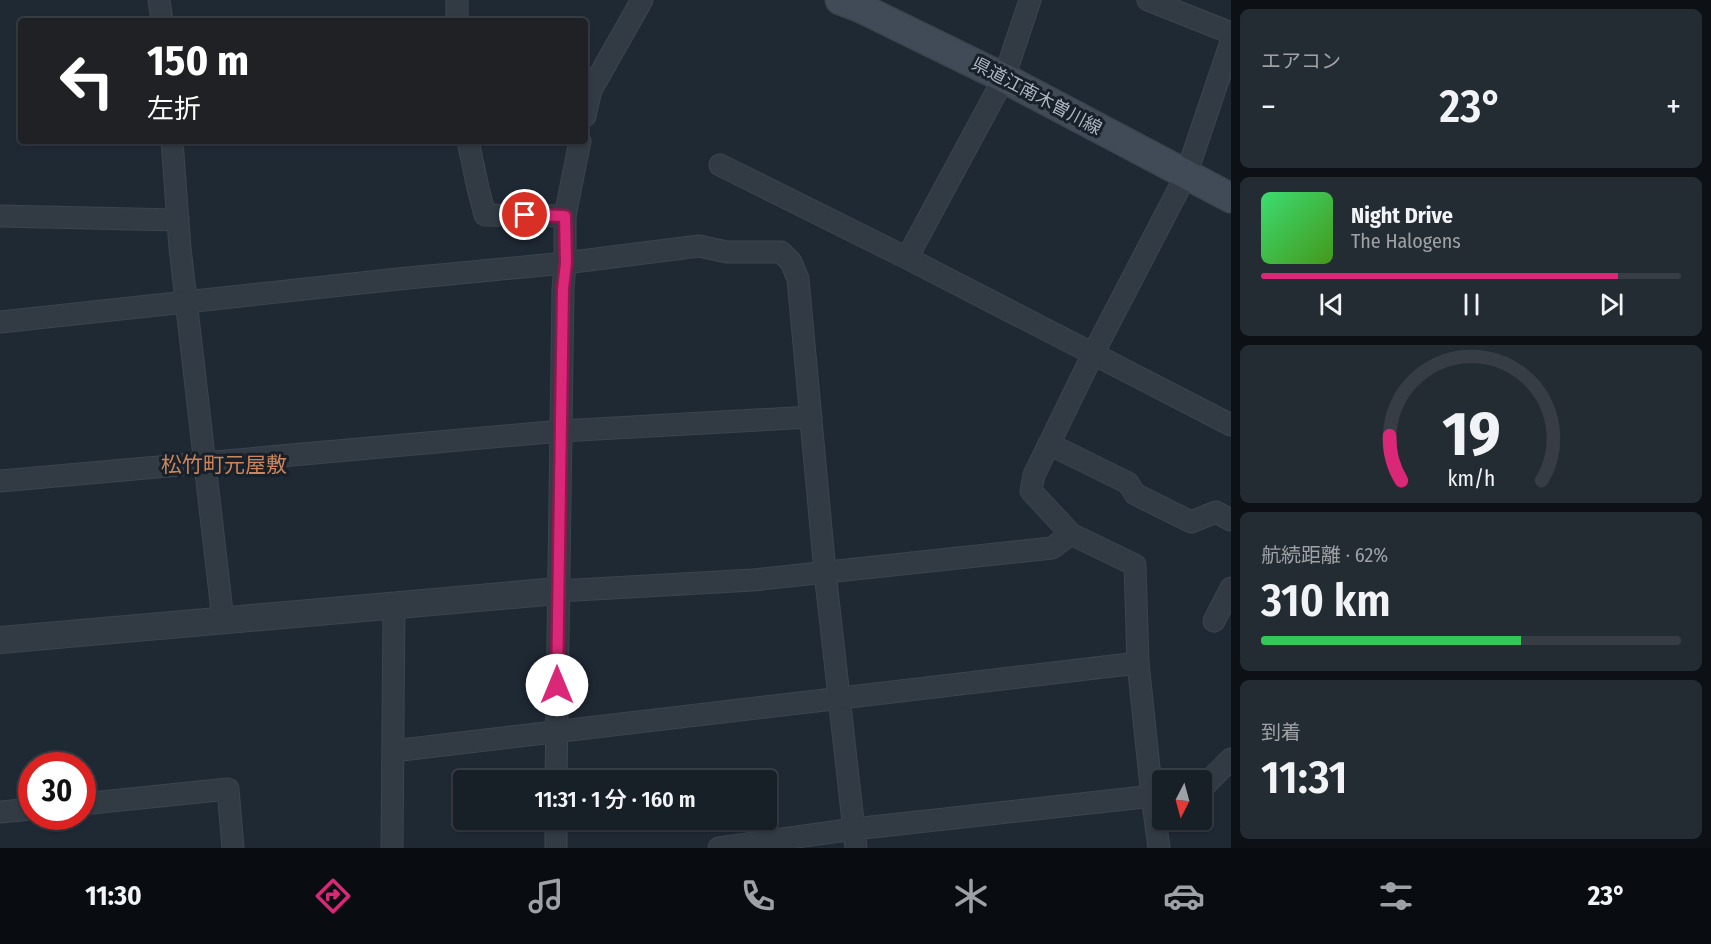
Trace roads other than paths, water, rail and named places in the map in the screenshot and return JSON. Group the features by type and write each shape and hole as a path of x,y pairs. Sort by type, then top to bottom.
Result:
{"main road":[{"name":"県道江南木曽川線","path":"840,0 1004,78 1231,198"}],"street":[{"path":"159,0 162,18"},
{"path":"457,0 457,18"},
{"path":"588,103 591,90 642,0"},
{"path":"907,258 1004,78 1030,0"},
{"path":"1148,0 1231,33"},
{"path":"1153,770 1138,663 1135,565 1071,534 1030,492 1034,474 1093,354 1186,175 1231,42"},
{"path":"172,144 178,220 223,620"},
{"path":"469,144 485,215 565,216"},
{"path":"556,770 565,216 579,144"},
{"path":"720,165 907,258 1231,425"},
{"path":"0,216 178,220"},
{"path":"0,322 566,263 699,246 727,252 781,252 791,262 798,279 825,572 855,839"},
{"path":"0,481 561,431 811,417"},
{"path":"1049,444 1128,483 1135,494 1191,522 1216,512 1231,520"},
{"path":"0,640 558,591 753,580 1052,548 1071,534"},
{"path":"1214,621 1231,588"},
{"path":"392,848 394,605"},
{"path":"393,751 1138,663"},
{"path":"1212,778 1231,759"},
{"path":"96,803 228,789 232,848"},
{"path":"719,848 855,839 1152,796"},
{"path":"0,812 18,810"},
{"path":"556,830 556,848"},
{"path":"1158,830 1159,848"}],"district":[{"name":"松竹町元屋敷","path":"224,465"}]}
